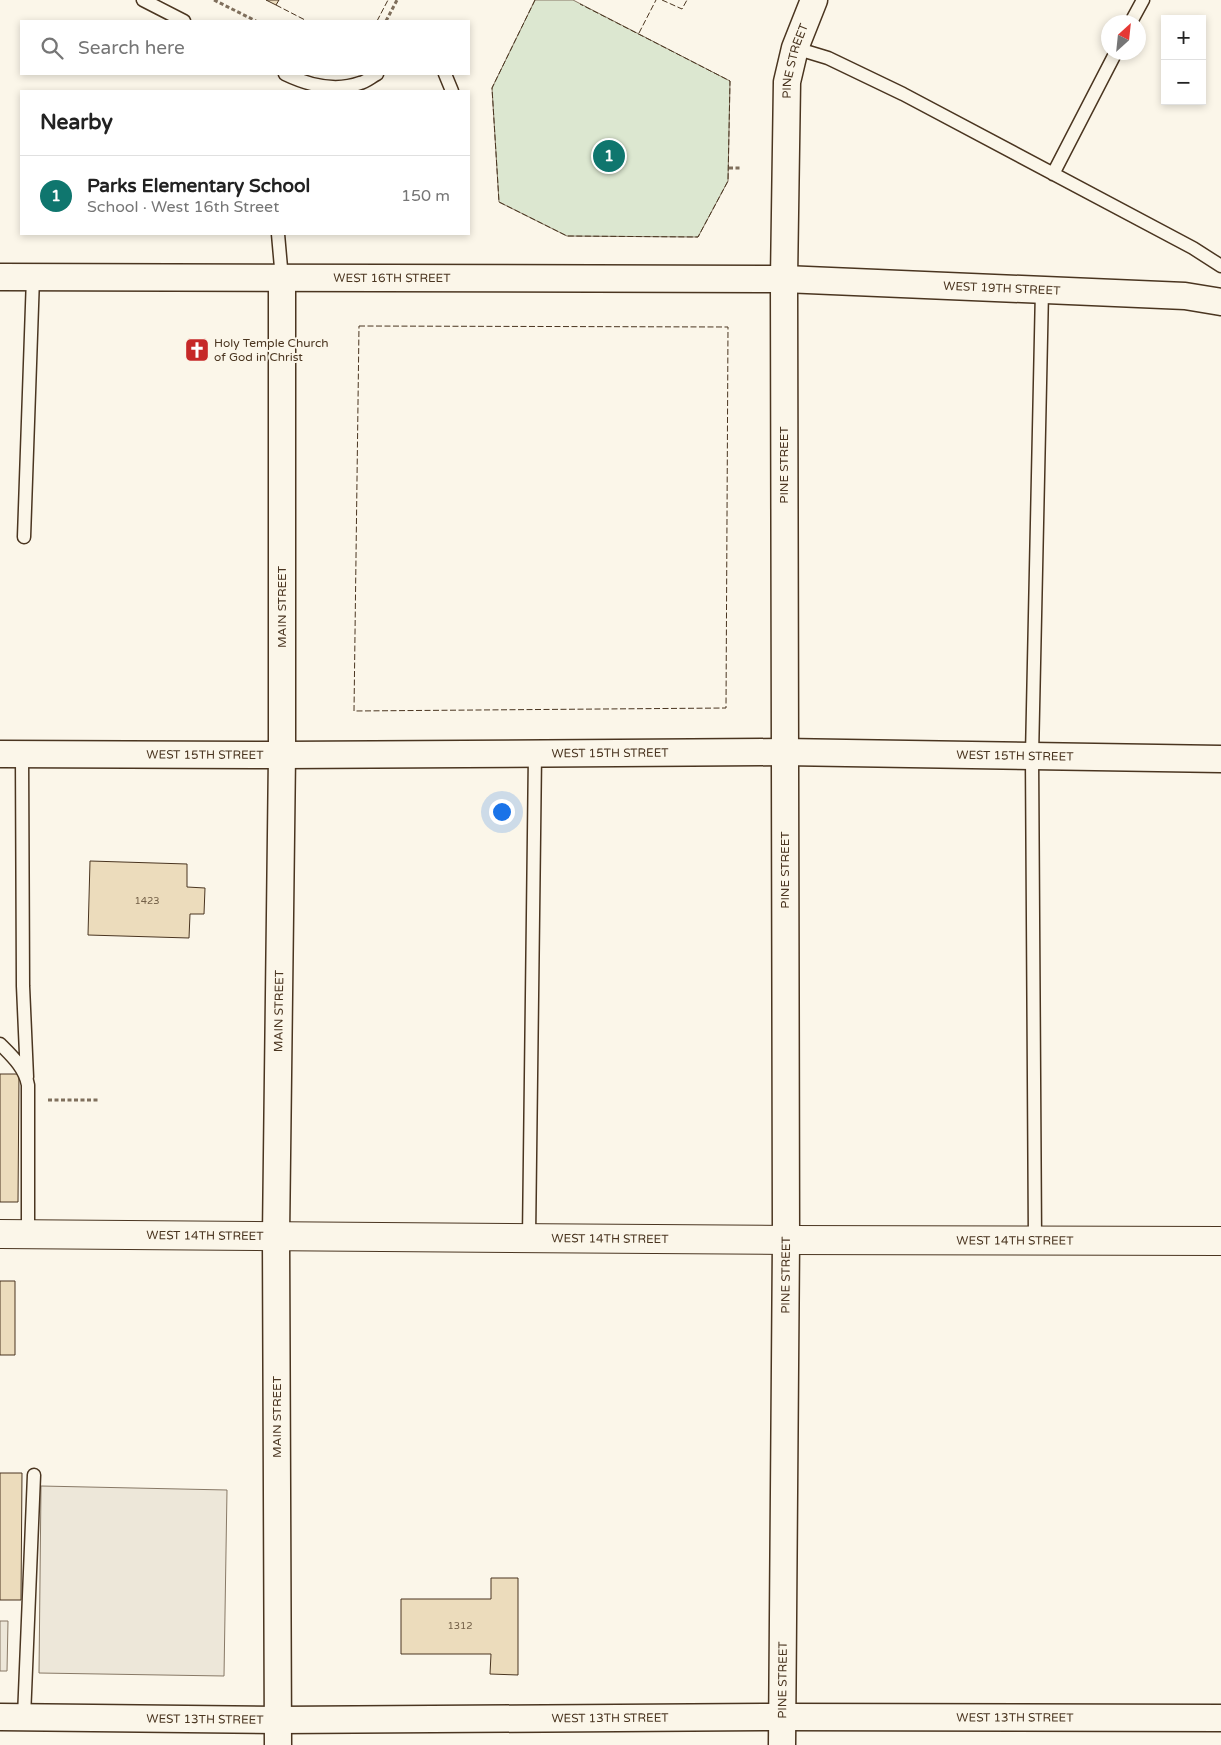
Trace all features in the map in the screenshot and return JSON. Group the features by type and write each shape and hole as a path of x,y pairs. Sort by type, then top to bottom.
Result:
{"street":[{"name":"PINE STREET","path":"782,1745 786,1240 784,279 787,82 795,48 814,0"},
{"name":"WEST 16TH STREET","path":"0,277 784,279"},
{"name":"MAIN STREET","path":"278,1733 276,1236 282,756 282,279"},
{"name":"WEST 19TH STREET","path":"784,279 1184,296 1221,302"},
{"name":"WEST 15TH STREET","path":"11,754 282,756 784,752 1221,759"},
{"name":"WEST 14TH STREET","path":"0,1234 1221,1241"},
{"name":"WEST 13TH STREET","path":"12,1717 278,1733 782,1718 1221,1718"}],"lane":[{"path":"143,0 182,20"},
{"path":"1136,15 1143,0"},
{"path":"795,48 810,51 836,62 903,94 1193,248 1221,266"},
{"path":"1053,174 1112,60"},
{"path":"288,75 317,85 334,88 361,83 375,75"},
{"path":"445,75 452,90"},
{"path":"278,235 282,279"},
{"path":"24,537 33,277"},
{"path":"1035,1240 1032,756 1042,290"},
{"path":"11,754 28,1100 28,1234"},
{"path":"529,1238 535,754"},
{"path":"0,1044 14,1058 27,1077"},
{"path":"12,1717 34,1475"}],"path":[{"path":"214,0 254,20"},
{"path":"387,20 397,0"},
{"path":"728,168 740,168"},
{"path":"28,1100 100,1100"}],"green space":[{"path":"535,0 573,0 730,81 728,181 698,237 567,236 499,202 492,88"}],"shaded area":[{"path":"41,1486 227,1490 224,1676 39,1673"},
{"path":"0,1621 8,1621 7,1671 0,1671"}],"building":[{"path":"266,0 279,0 276,5"},
{"path":"90,861 187,864 187,887 205,888 204,914 190,914 189,938 88,935"},
{"path":"0,1074 19,1074 18,1202 0,1202"},
{"path":"0,1281 15,1281 15,1355 0,1355"},
{"path":"0,1473 22,1473 21,1600 0,1600"},
{"path":"491,1578 518,1578 518,1675 490,1674 491,1654 401,1654 401,1599 491,1599"}],"fence":[{"path":"378,20 388,0"},
{"path":"535,0 492,88 499,202 567,236 698,237 728,181 730,81 580,4"},
{"path":"639,33 656,0"},
{"path":"662,0 682,9 687,0"},
{"path":"276,5 305,20"},
{"path":"359,326 728,327 726,708 354,711 359,326"}],"place":[{"name":"Parks Elementary School","path":"609,156"},
{"name":"Holy Temple Church of God in Christ","path":"197,350"}]}
